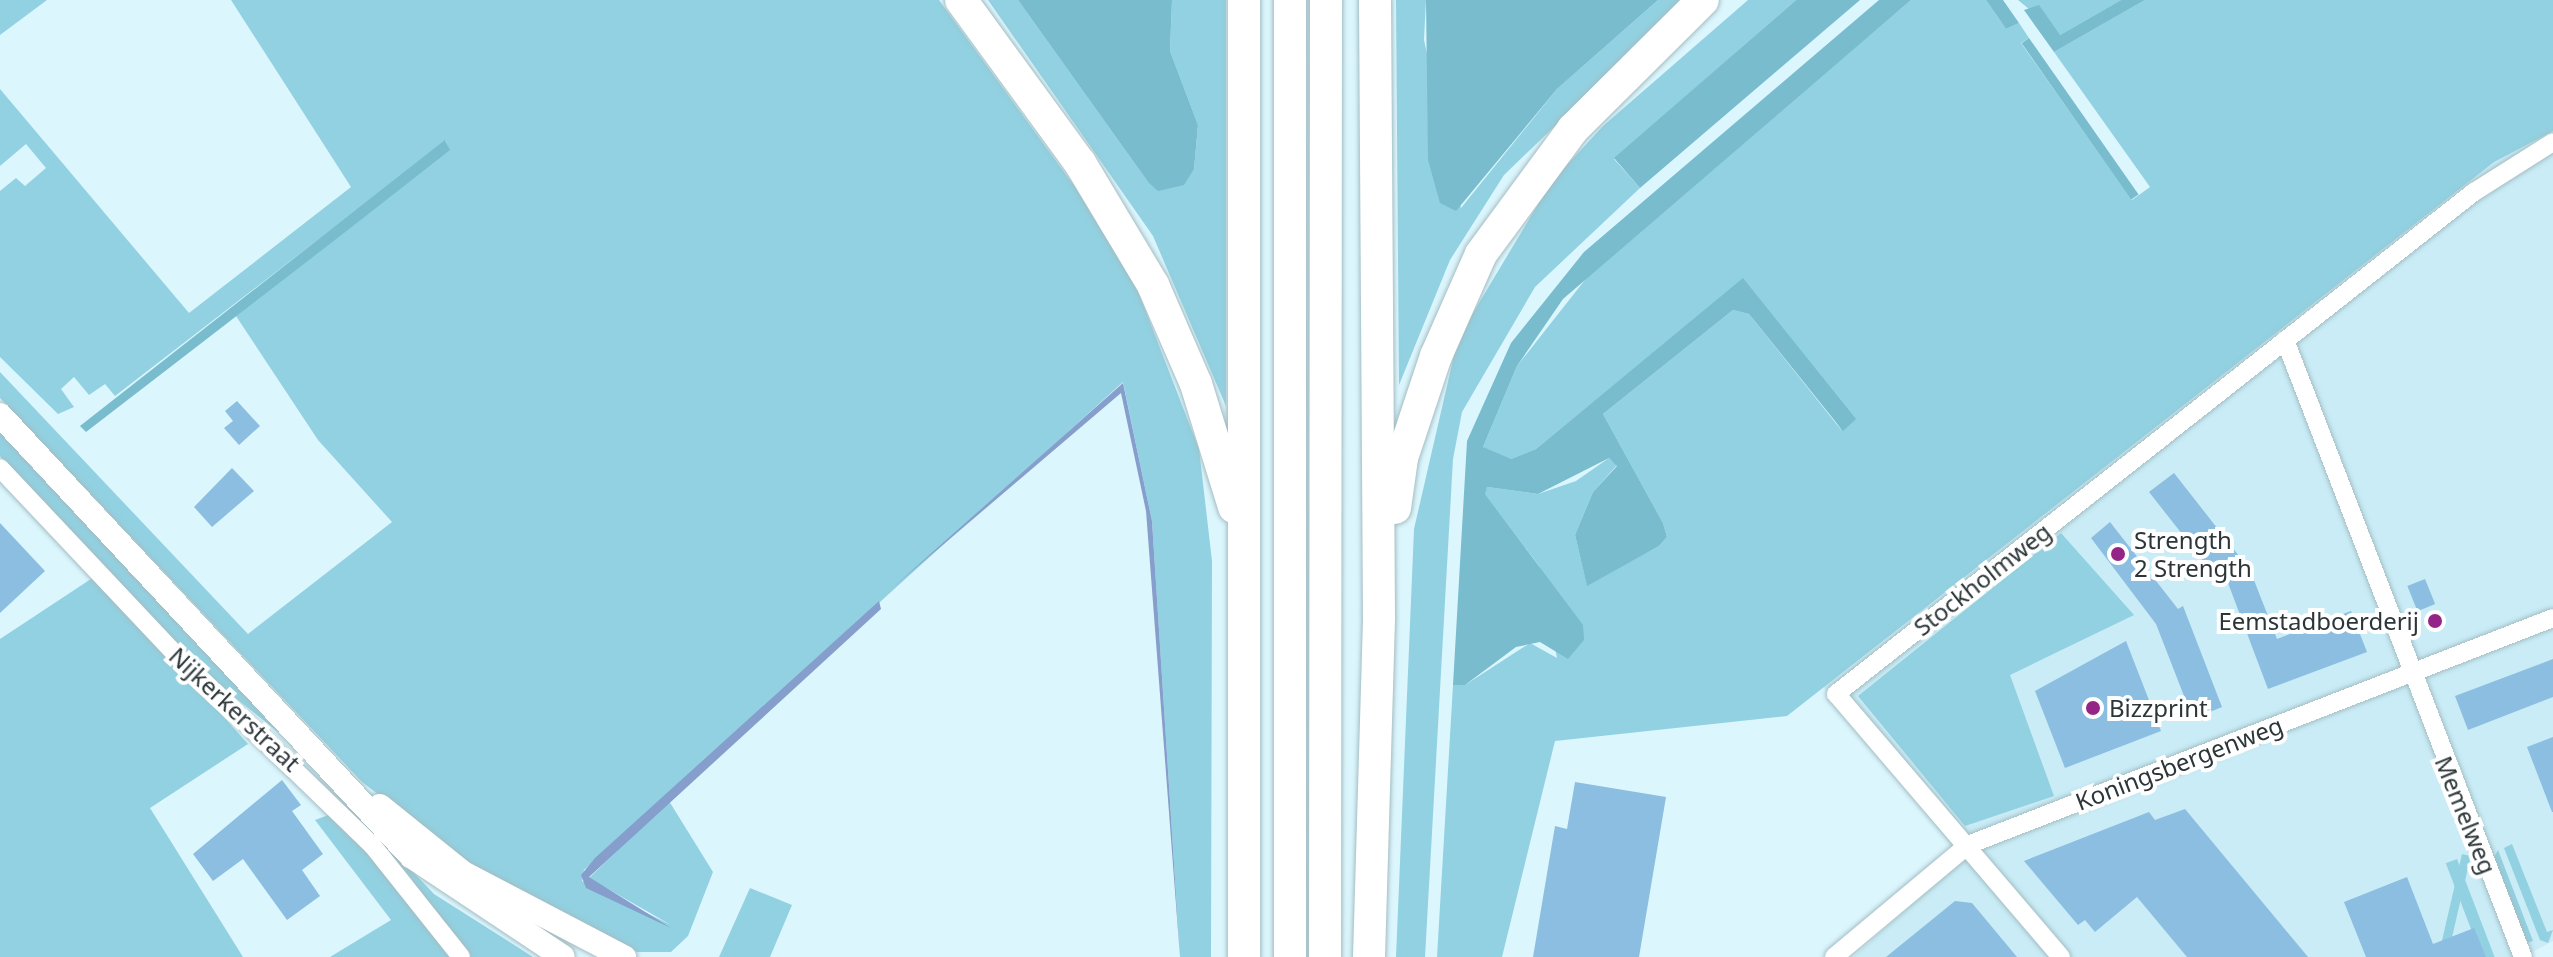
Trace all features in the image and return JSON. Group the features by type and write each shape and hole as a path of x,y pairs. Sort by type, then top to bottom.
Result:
{"highway":[{"path":"961,0 1080,163 1153,285 1196,384 1245,549"},
{"path":"1244,0 1244,957"},
{"path":"1290,0 1290,957"},
{"path":"1325,957 1326,0"},
{"path":"1369,957 1379,618 1375,0"},
{"path":"1379,618 1402,458 1481,254 1573,129 1703,0"}],"main road":[{"name":"Nijkerkerstraat","path":"0,415 423,866 563,957"},
{"name":"Nijkerkerstraat","path":"343,779 463,873 624,957"}],"street":[{"name":"Stockholmweg","path":"1968,845 1836,694 2474,192 2553,143"},
{"path":"2285,340 2410,674"},
{"name":"Nijkerkerstraat","path":"0,468 183,662 372,845 461,957"},
{"name":"Koningsbergenweg","path":"1834,957 1968,845 2553,618"},
{"name":"Memelweg","path":"2410,674 2523,957"},
{"path":"1968,845 2061,957"}],"shaded area":[{"path":"0,0 47,0 0,35"},
{"path":"231,0 939,0 1075,187 1136,286 1199,449 1212,561 1211,957 1180,957 1152,521 1123,382 584,870 582,881 671,925 589,878 669,801 713,872 688,936 671,952 637,952 503,890 362,782 0,398 0,372 248,634 392,522 318,440 236,316 449,150 446,141 115,396 105,384 89,395 74,377 61,389 74,407 58,414 0,357 0,191 16,178 25,186 46,168 26,144 0,166 0,89 189,313 351,187"},
{"path":"988,0 1018,0 1148,182 1194,169 1198,125 1170,51 1172,0 1226,0 1226,406 1153,236"},
{"path":"1018,0 1172,0 1170,51 1198,125 1194,169 1184,185 1158,191 1148,182"},
{"path":"1396,0 1426,0 1424,40 1461,208 1557,89 1658,0 1686,0 1504,175 1450,260 1399,385"},
{"path":"1426,0 1658,0 1557,89 1456,211 1440,203 1428,160"},
{"path":"1748,0 1796,0 1614,159 1640,188 1535,287 1462,412 1453,459 1425,957 1396,957 1414,529 1458,338 1552,181 1603,126"},
{"path":"1796,0 1860,0 1640,188 1614,158"},
{"path":"1879,0 1911,0 1563,299 1517,366 1483,447 1511,459 1536,449 1743,278 1856,419 1843,431 1749,314 1733,310 1603,414 1663,523 1667,537 1659,546 1587,586 1575,535 1593,492 1617,466 1609,458 1538,494 1487,487 1485,494 1583,625 1584,640 1568,659 1540,642 1516,647 1465,685 1453,685 1467,441 1511,343 1584,252"},
{"path":"1911,0 1986,0 2006,29 2019,23 2029,38 2021,43 2132,200 2150,187 2054,52 2145,0 2553,0 2553,131 2494,162 1787,716 1555,741 1502,957 1437,957 1453,685 1465,685 1530,643 1557,658 1539,566 1484,493 1487,487 1538,494 1576,481 1609,458 1617,465 1593,492 1575,535 1587,585 1659,546 1667,537 1663,523 1603,414 1733,310 1749,314 1842,431 1743,279 1536,449 1511,459 1494,457 1483,447 1517,366 1592,271"},
{"path":"1986,0 2003,0 2019,23 2006,29"},
{"path":"2018,0 2121,0 2060,35"},
{"path":"2121,0 2145,0 2054,52 2024,10 2039,5 2060,35"},
{"path":"2029,38 2139,194 2131,200 2022,43"},
{"path":"2553,95 2553,941 2523,957 1853,957 1963,859 1810,670"},
{"path":"445,140 450,150 86,432 80,426"},
{"path":"1123,383 1152,521 1180,957 1146,511 1121,393 891,589"},
{"path":"0,431 287,739 208,676 0,456"},
{"path":"2061,533 2134,615 2010,675 2054,796 1965,826 1858,696"},
{"path":"97,575 248,744 150,808 243,957 0,957 0,639"},
{"path":"879,601 881,609 589,877 671,928 586,888 581,875 595,858"},
{"path":"331,814 366,850 452,957 330,957 391,920 315,820"},
{"path":"379,836 434,894 533,957 470,957"},
{"path":"2512,844 2547,932 2553,930 2548,943 2540,940 2504,848"},
{"path":"2498,850 2533,941 2526,943 2493,859"},
{"path":"2462,854 2471,856 2447,957 2438,957"},
{"path":"2457,859 2495,957 2482,957 2446,863"},
{"path":"750,888 792,905 770,957 719,957"}],"building":[{"path":"237,401 260,426 239,445 224,428 233,421 225,411"},
{"path":"232,468 254,491 212,527 194,507"},
{"path":"2174,473 2250,570 2277,639 2351,611 2367,652 2268,689 2228,583 2223,586 2149,492"},
{"path":"2110,522 2178,609 2183,606 2222,707 2193,719 2156,624 2091,538"},
{"path":"0,523 45,571 0,613"},
{"path":"2425,579 2435,604 2417,611 2407,586"},
{"path":"2126,641 2161,731 2065,768 2035,691"},
{"path":"2553,659 2553,697 2468,730 2455,696"},
{"path":"2553,737 2553,812 2552,812 2527,747"},
{"path":"282,780 301,805 292,811 323,854 302,870 320,896 287,920 243,859 213,881 193,854"},
{"path":"1575,782 1666,797 1639,957 1533,957 1555,826 1567,829"},
{"path":"2185,809 2308,957 2187,957 2137,897 2095,932 2085,920 2078,925 2024,861 2149,812 2155,820"},
{"path":"2407,877 2433,944 2474,928 2486,957 2366,957 2344,902"},
{"path":"1955,901 1972,903 2017,957 1886,957"}],"place":[{"name":"Strength 2 Strength","path":"2118,554"},
{"name":"Eemstadboerderij","path":"2435,621"},
{"name":"Bizzprint","path":"2093,708"}]}
